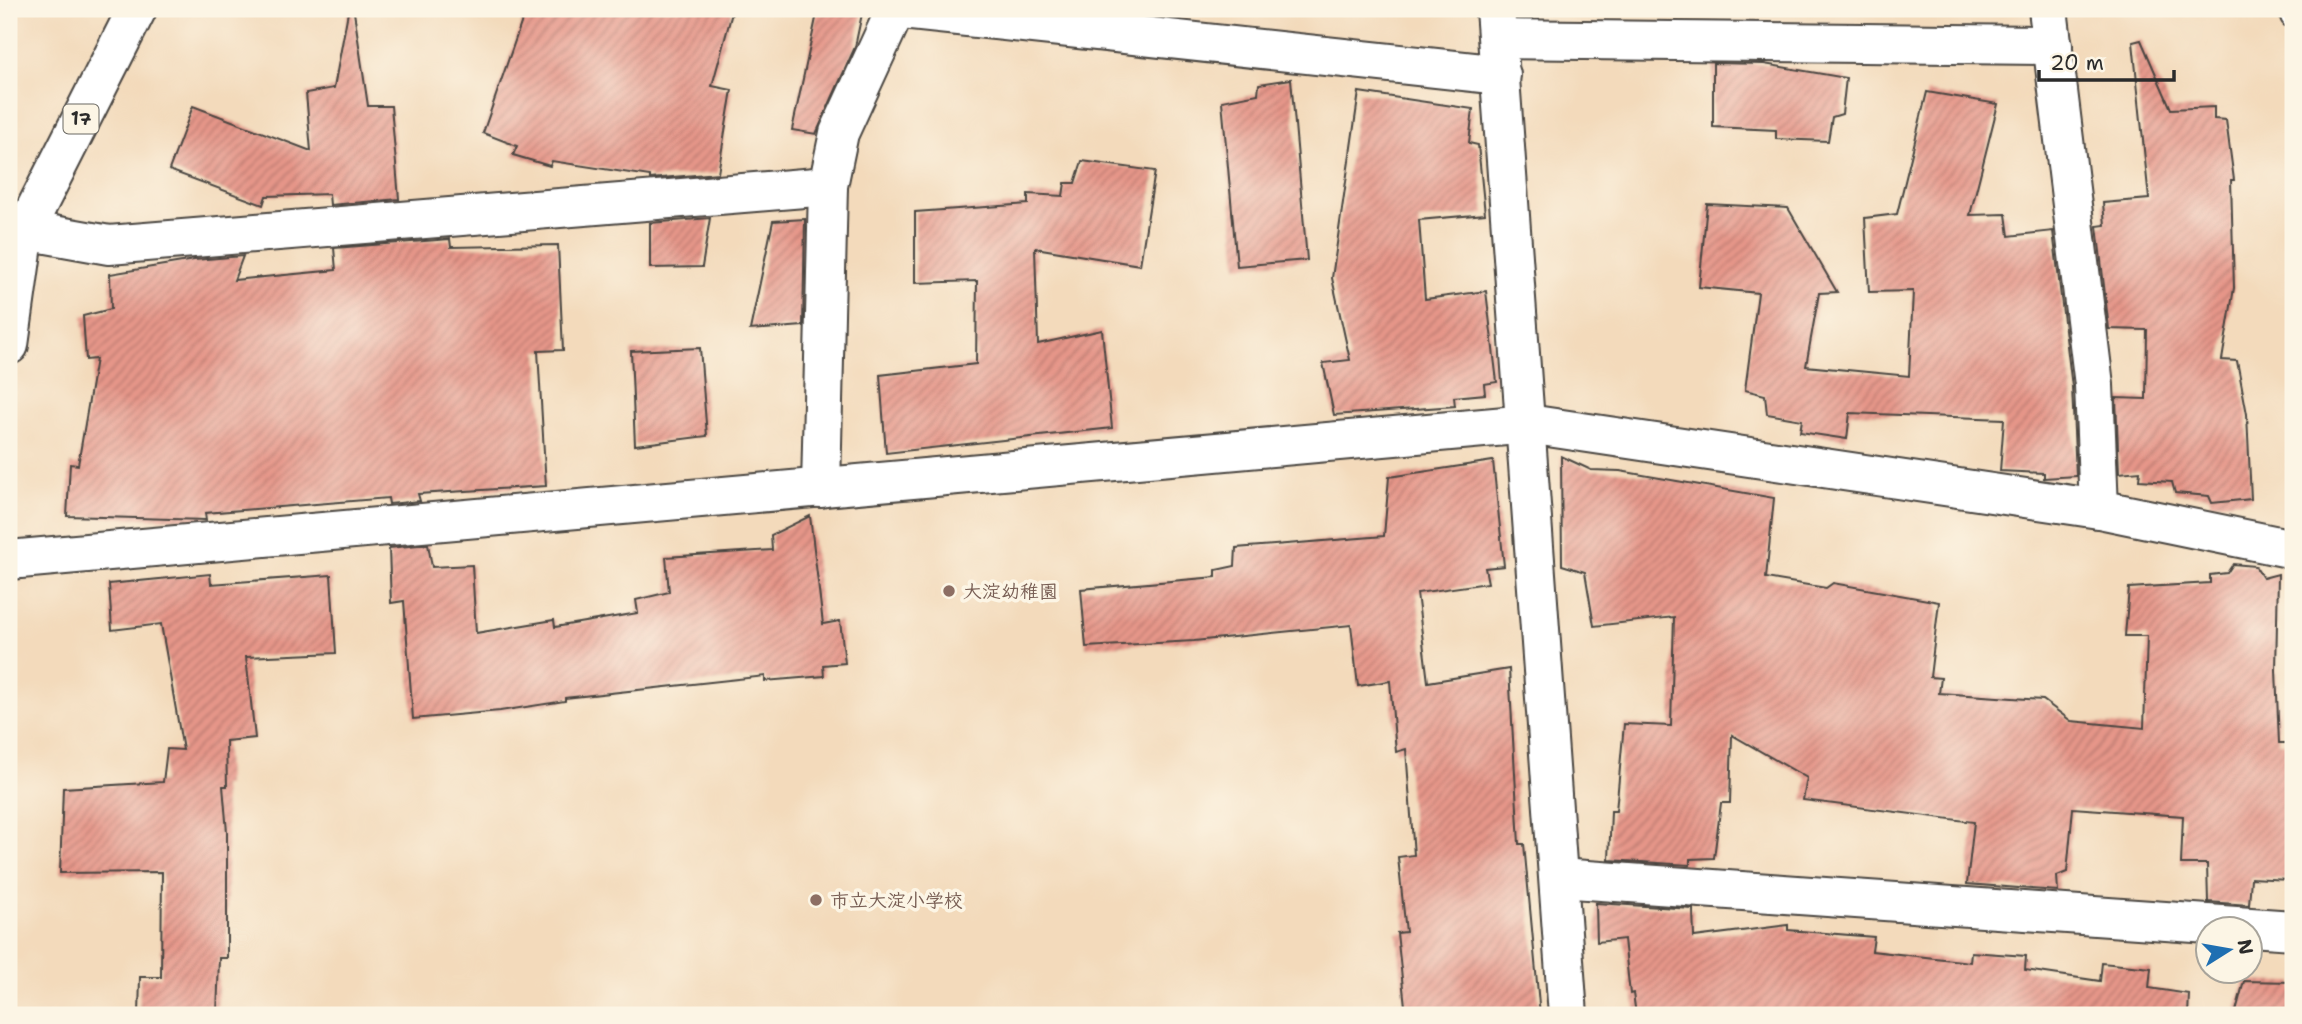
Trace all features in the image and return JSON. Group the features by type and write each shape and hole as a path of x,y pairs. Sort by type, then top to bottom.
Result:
{"street":[{"name":"17","path":"17,239 138,9"},
{"path":"821,488 828,186 839,133 894,9 1498,41 2050,27 2094,385 2099,509"},
{"path":"1498,41 1569,1015"},
{"path":"9,345 17,239 109,244 828,186"},
{"path":"9,560 1528,424 2099,509 2293,549"},
{"path":"1559,878 2293,930"}],"lane":[{"path":"2292,9 2293,16"}],"building":[{"path":"526,9 733,9 712,86 732,90 718,173 650,179 650,176 552,161 550,166 513,155 517,146 483,133"},
{"path":"818,9 863,9 855,47 816,134 792,130"},
{"path":"348,12 354,12 368,106 391,106 399,199 330,205 329,194 266,196 263,205 169,170 193,106 311,151 306,93 334,88"},
{"path":"2141,40 2171,109 2214,107 2214,119 2226,120 2234,180 2231,180 2234,288 2222,360 2237,361 2247,414 2251,499 2212,503 2209,496 2175,493 2172,482 2139,480 2140,471 2119,473 2116,398 2146,399 2147,330 2109,329 2097,226 2105,225 2103,203 2149,199 2133,42"},
{"path":"1713,63 1764,64 1846,78 1842,114 1832,117 1828,141 1776,139 1776,130 1713,127"},
{"path":"1291,79 1307,260 1237,266 1222,101 1258,94 1259,84"},
{"path":"1359,92 1473,109 1469,143 1478,145 1485,214 1419,220 1425,299 1486,291 1497,382 1484,384 1485,394 1454,397 1455,406 1334,415 1323,363 1350,360 1332,278"},
{"path":"1927,92 1998,104 1970,215 2006,214 2009,236 2053,231 2072,387 2076,476 2044,478 2044,473 2000,471 2004,419 1850,413 1847,439 1800,432 1802,420 1767,414 1765,395 1745,390 1758,293 1699,287 1707,204 1788,208 1837,292 1819,293 1806,366 1909,376 1913,291 1869,292 1865,218 1897,214"},
{"path":"1082,161 1155,171 1140,265 1035,248 1038,344 1102,330 1112,428 886,453 880,375 976,364 977,281 915,283 915,212 1028,204 1028,194 1063,196 1065,183 1075,183"},
{"path":"710,218 702,267 650,268 650,223"},
{"path":"805,219 803,326 750,330 773,221"},
{"path":"450,239 451,247 558,245 563,350 538,351 546,486 418,494 420,501 389,504 388,498 205,513 206,520 67,516 70,464 78,465 96,359 86,360 83,316 111,309 110,274 194,260 243,256 234,280 336,270 334,248"},
{"path":"700,348 707,436 635,445 631,351"},
{"path":"1561,456 1591,470 1620,471 1774,498 1766,578 1826,588 1833,583 1939,602 1930,677 1941,678 1939,693 2043,700 2071,721 2144,728 2147,636 2125,636 2129,588 2210,583 2210,575 2227,573 2233,564 2255,566 2263,578 2278,574 2276,670 2279,743 2289,743 2292,860 2289,880 2251,878 2249,905 2208,902 2207,864 2181,864 2183,816 2073,808 2067,872 2057,876 2058,891 1967,884 1974,822 1803,800 1807,778 1732,735 1730,803 1721,803 1714,858 1690,859 1690,865 1609,860 1611,811 1616,811 1624,724 1671,726 1674,617 1594,626 1585,572 1562,565"},
{"path":"1493,461 1504,566 1485,568 1488,583 1417,593 1428,682 1509,669 1519,844 1524,844 1540,1015 1406,1015 1397,933 1406,932 1398,857 1414,855 1406,749 1396,752 1390,681 1358,686 1351,625 1194,641 1086,647 1081,589 1216,577 1216,570 1235,566 1236,548 1384,536 1389,477"},
{"path":"810,516 823,624 840,621 845,663 823,665 824,676 765,681 765,676 565,698 565,701 500,711 413,719 404,601 391,603 389,548 428,544 432,567 472,565 476,633 554,620 555,627 638,613 636,600 669,592 666,557 772,550 771,535"},
{"path":"210,574 211,584 331,575 336,653 246,657 255,738 226,741 227,786 223,786 227,832 227,958 219,958 217,1015 139,1015 140,977 161,977 162,872 60,873 63,788 163,782 167,749 183,750 161,624 112,630 109,584"},
{"path":"1596,903 1693,909 1694,937 1788,925 1788,930 1874,937 1872,951 1970,962 1971,952 2026,956 2025,970 2100,981 2102,963 2151,968 2149,988 2189,994 2188,1015 1636,1015 1633,993 1630,994 1624,939 1597,942"},
{"path":"2264,981 2293,982 2293,1015 2235,1015 2243,986 2264,986"}],"place":[{"name":"大淀幼稚園","path":"949,591"},
{"name":"市立大淀小学校","path":"816,900"}]}
